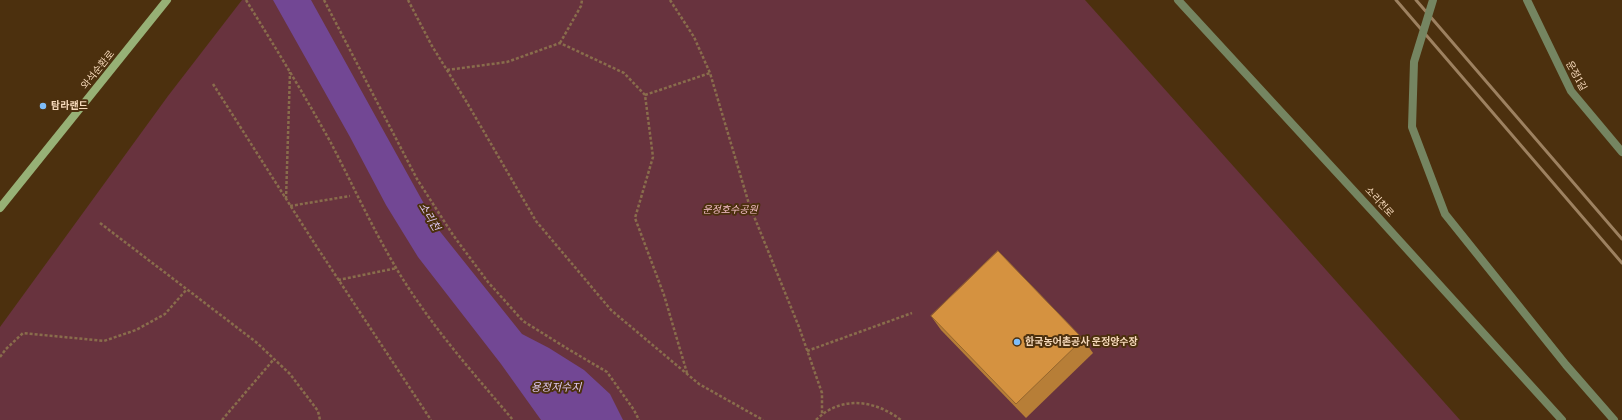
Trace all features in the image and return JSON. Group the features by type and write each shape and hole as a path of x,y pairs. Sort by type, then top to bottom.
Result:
{"street":[{"name":"와석순환로","path":"0,208 167,0"},
{"name":"소리천로","path":"1178,0 1562,420"},
{"path":"1433,0 1414,62 1412,127 1445,214 1566,365 1614,420"},
{"name":"운정1길","path":"1527,0 1571,91 1622,152"}],"path":[{"path":"246,0 290,71 331,143 376,235 418,302 464,362 513,420"},
{"path":"324,0 417,179 453,235 488,282 523,320 607,372 634,410 639,420"},
{"path":"408,0 432,46 536,221 611,310 699,384 763,420"},
{"path":"447,70 507,62 560,43 581,6 582,0"},
{"path":"670,0 694,37 710,73 749,204 822,393 822,415"},
{"path":"560,43 624,73 645,95 653,157 635,218 664,295 687,374"},
{"path":"286,199 290,71"},
{"path":"645,95 710,73"},
{"path":"213,84 338,280 431,420"},
{"path":"290,206 350,196"},
{"path":"100,223 256,342 290,374 318,411 320,420"},
{"path":"338,280 397,268"},
{"path":"0,357 6,349 23,333 104,341 136,330 165,314 187,289"},
{"path":"807,351 912,313"},
{"path":"222,420 274,359"},
{"path":"816,420 838,406 855,403 872,404 889,411 901,420"}],"green space":[{"name":"운정호수공원","path":"242,0 1085,0 1460,420 0,420 0,327 168,96"}],"water":[{"name":"용정저수지","path":"273,0 311,0 438,229 522,334 549,348 584,370 610,394 623,420 541,420 501,364 418,257 386,205 350,137"}],"building":[{"name":"한국농어촌공사 운정양수장","path":"998,251 1083,339 1016,404 931,316"}],"railway":[{"path":"1396,0 1622,263"},
{"path":"1416,0 1622,239"}],"place":[{"name":"탐라랜드","path":"43,106"},
{"name":"한국농어촌공사 운정양수장","path":"1017,342"}],"water label":[{"name":"소리천","path":"429,217"}]}
